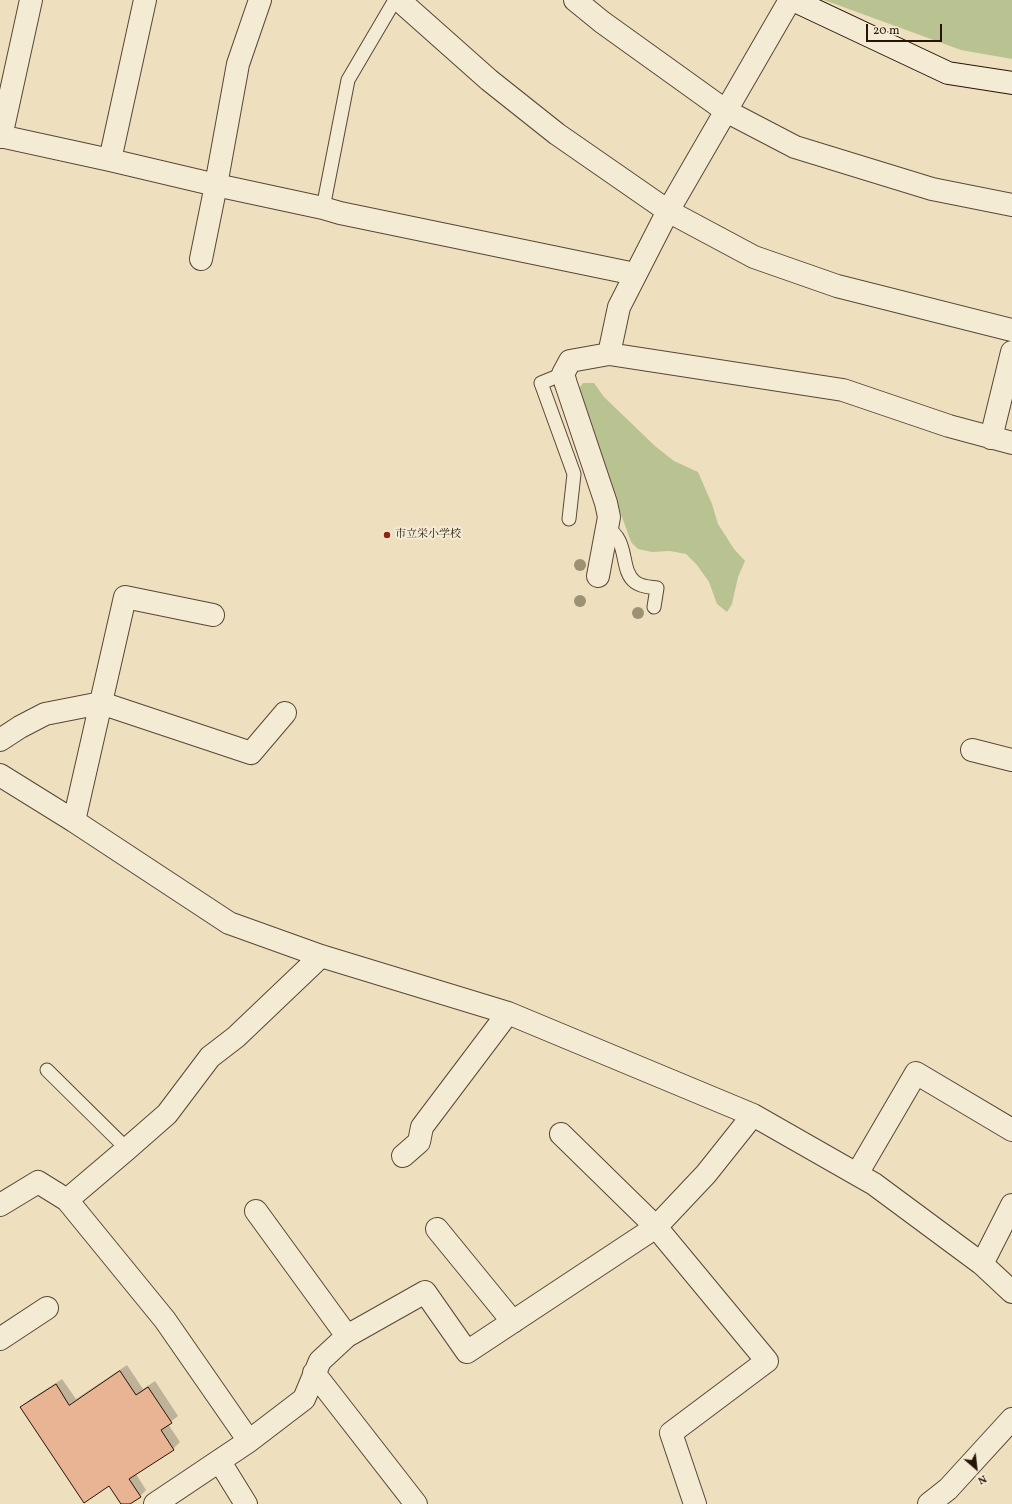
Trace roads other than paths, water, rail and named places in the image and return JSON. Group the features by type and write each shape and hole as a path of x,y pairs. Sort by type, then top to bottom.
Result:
{"street":[{"path":"31,0 1,136 340,213 635,274"},
{"path":"110,160 145,0"},
{"path":"201,259 238,64 260,0"},
{"path":"399,0 489,80 557,134 668,210 754,257 837,286 1012,330"},
{"path":"576,0 602,22 726,111 795,146 932,189 1012,205"},
{"path":"609,354 619,307 635,274 668,210 790,0"},
{"path":"793,0 948,73 1012,83"},
{"path":"598,576 609,517 606,503 563,374 570,361 609,354 843,390 949,426 1002,440 1012,352"},
{"path":"74,821 125,597 213,615"},
{"path":"0,740 20,727 45,714 101,703 251,753 286,713"},
{"path":"972,750 1012,760"},
{"path":"0,775 74,821 229,923 321,956 508,1013 753,1114 874,1184 982,1264 1012,1292"},
{"path":"68,1200 167,1114 210,1057 236,1037 321,956"},
{"path":"403,1156 419,1142 422,1127 508,1013"},
{"path":"857,1174 916,1073 1012,1130"},
{"path":"155,1504 220,1462 304,1399 320,1360 347,1336 425,1292 467,1352 513,1322 656,1227 706,1174 753,1114"},
{"path":"561,1134 656,1227 766,1361 671,1433 695,1504"},
{"path":"0,1205 38,1182 68,1200 165,1320 249,1441"},
{"path":"982,1264 1012,1205"},
{"path":"256,1211 347,1336"},
{"path":"436,1228 513,1322"},
{"path":"0,1339 47,1308"},
{"path":"314,1373 416,1504"},
{"path":"929,1504 948,1489 1012,1419"},
{"path":"220,1462 246,1504"}],"lane":[{"path":"323,208 348,80 395,0"},
{"path":"563,374 541,382 574,474 568,519"},
{"path":"606,528 614,532 619,539 629,574 635,582 642,586 656,588 654,607"},
{"path":"47,1070 128,1149"}],"place":[{"name":"市立栄小学校","path":"387,535"}]}
